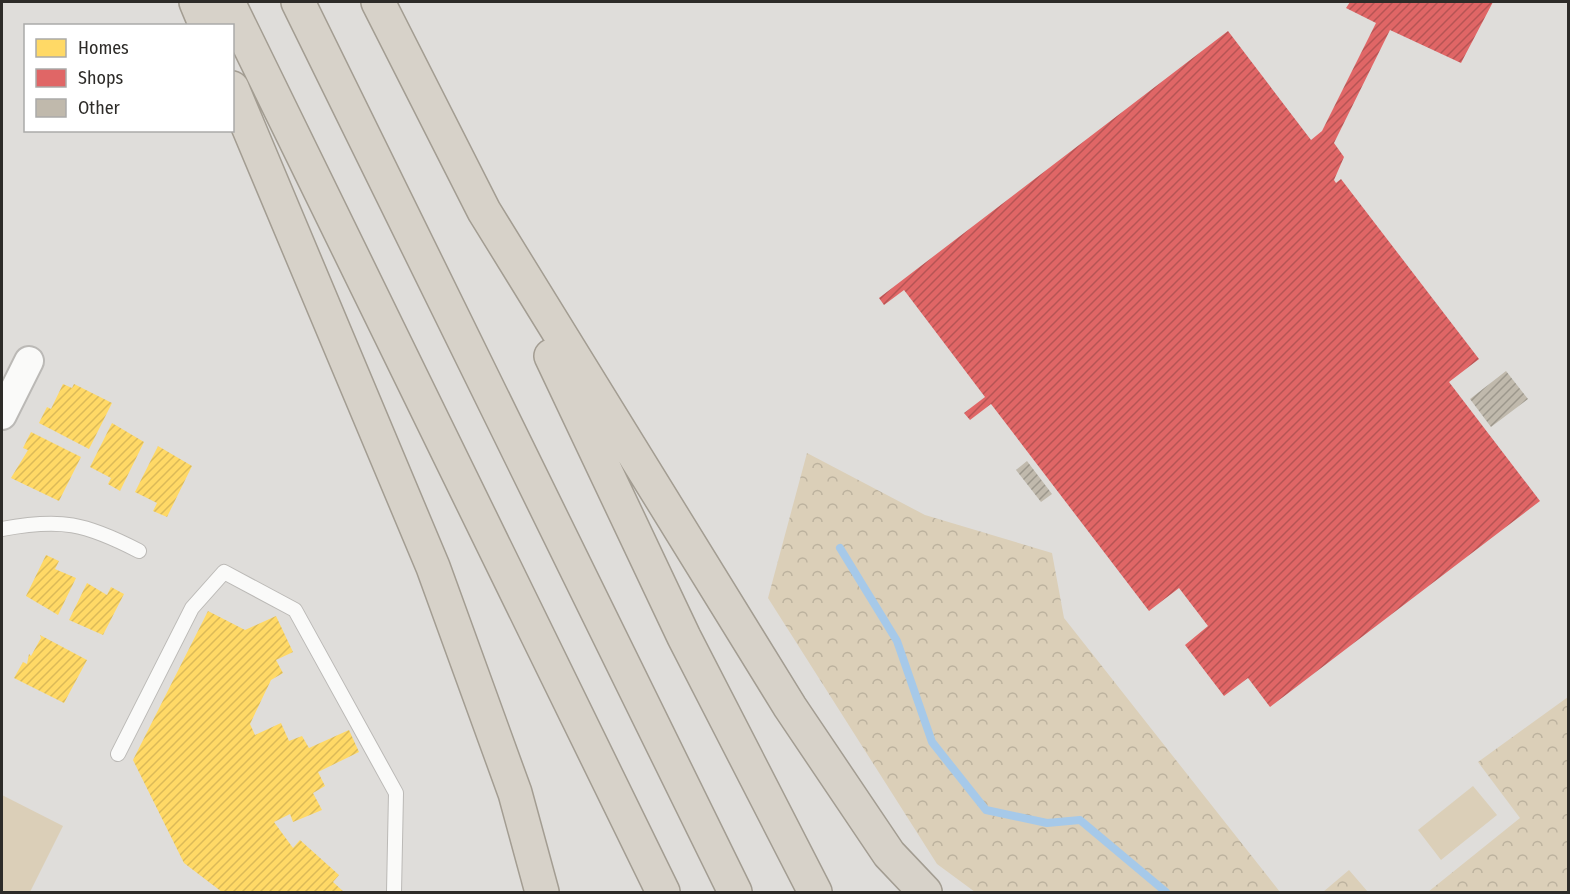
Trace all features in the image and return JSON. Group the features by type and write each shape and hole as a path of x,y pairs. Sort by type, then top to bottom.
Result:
{"highway":[{"path":"196,2 205,24"},
{"path":"204,2 215,24"},
{"path":"228,2 663,892"},
{"path":"298,2 735,892"},
{"path":"318,2 748,892"},
{"path":"378,2 484,211 684,637 815,892"},
{"path":"234,65 638,892"},
{"path":"234,93 433,567 516,793 542,892"},
{"path":"484,211 790,707 890,854 925,892"}],"street":[{"path":"2,415 29,361"}],"lane":[{"path":"2,529 59,522 105,534 139,551"},
{"path":"118,754 192,608 224,572 295,610 396,793 394,892"}],"green space":[{"path":"807,453 925,515 1052,553 1064,618 1280,892 975,892 937,864 768,598"},
{"path":"1568,697 1568,892 1428,892 1520,818 1478,762"},
{"path":"1473,786 1497,815 1441,860 1418,830"},
{"path":"2,795 63,826 30,892 2,892"},
{"path":"1349,870 1368,892 1323,892"}],"building: Homes":[{"path":"63,384 72,388 74,384 112,403 89,449 39,423 47,407 51,409"},
{"path":"112,423 144,442 120,491 108,484 111,478 90,467"},
{"path":"31,432 81,457 59,501 11,478 28,450 23,448"},
{"path":"158,446 192,466 167,517 153,511 157,503 135,492"},
{"path":"46,555 59,561 55,569 76,578 58,615 26,596"},
{"path":"87,583 107,595 111,587 124,594 103,635 69,620"},
{"path":"208,611 245,630 276,616 293,652 276,660 283,673 271,680 250,724 255,735 281,723 289,741 302,736 309,748 349,730 359,752 318,772 325,786 313,793 322,810 293,822 290,814 274,822 293,848 300,840 339,875 333,882 344,892 222,892 184,863 133,760"},
{"path":"40,635 87,660 64,703 14,678 23,662 27,664 29,654 31,656 41,638"}],"building: Shops":[{"path":"1350,2 1493,2 1461,63 1390,30 1334,143 1344,157 1334,180 1336,183 1341,179 1479,359 1449,382 1540,501 1270,707 1248,678 1224,696 1185,645 1208,626 1179,588 1149,611 991,404 970,420 964,413 985,397 904,290 884,305 879,298 1228,31 1311,140 1322,131 1376,23 1346,8"}],"building: Other":[{"path":"1506,371 1528,399 1491,427 1470,399"},
{"path":"1027,461 1052,494 1041,502 1016,470"}],"waterway":[{"path":"840,548 897,641 932,742 986,810 1047,823 1080,820 1166,892"}]}
